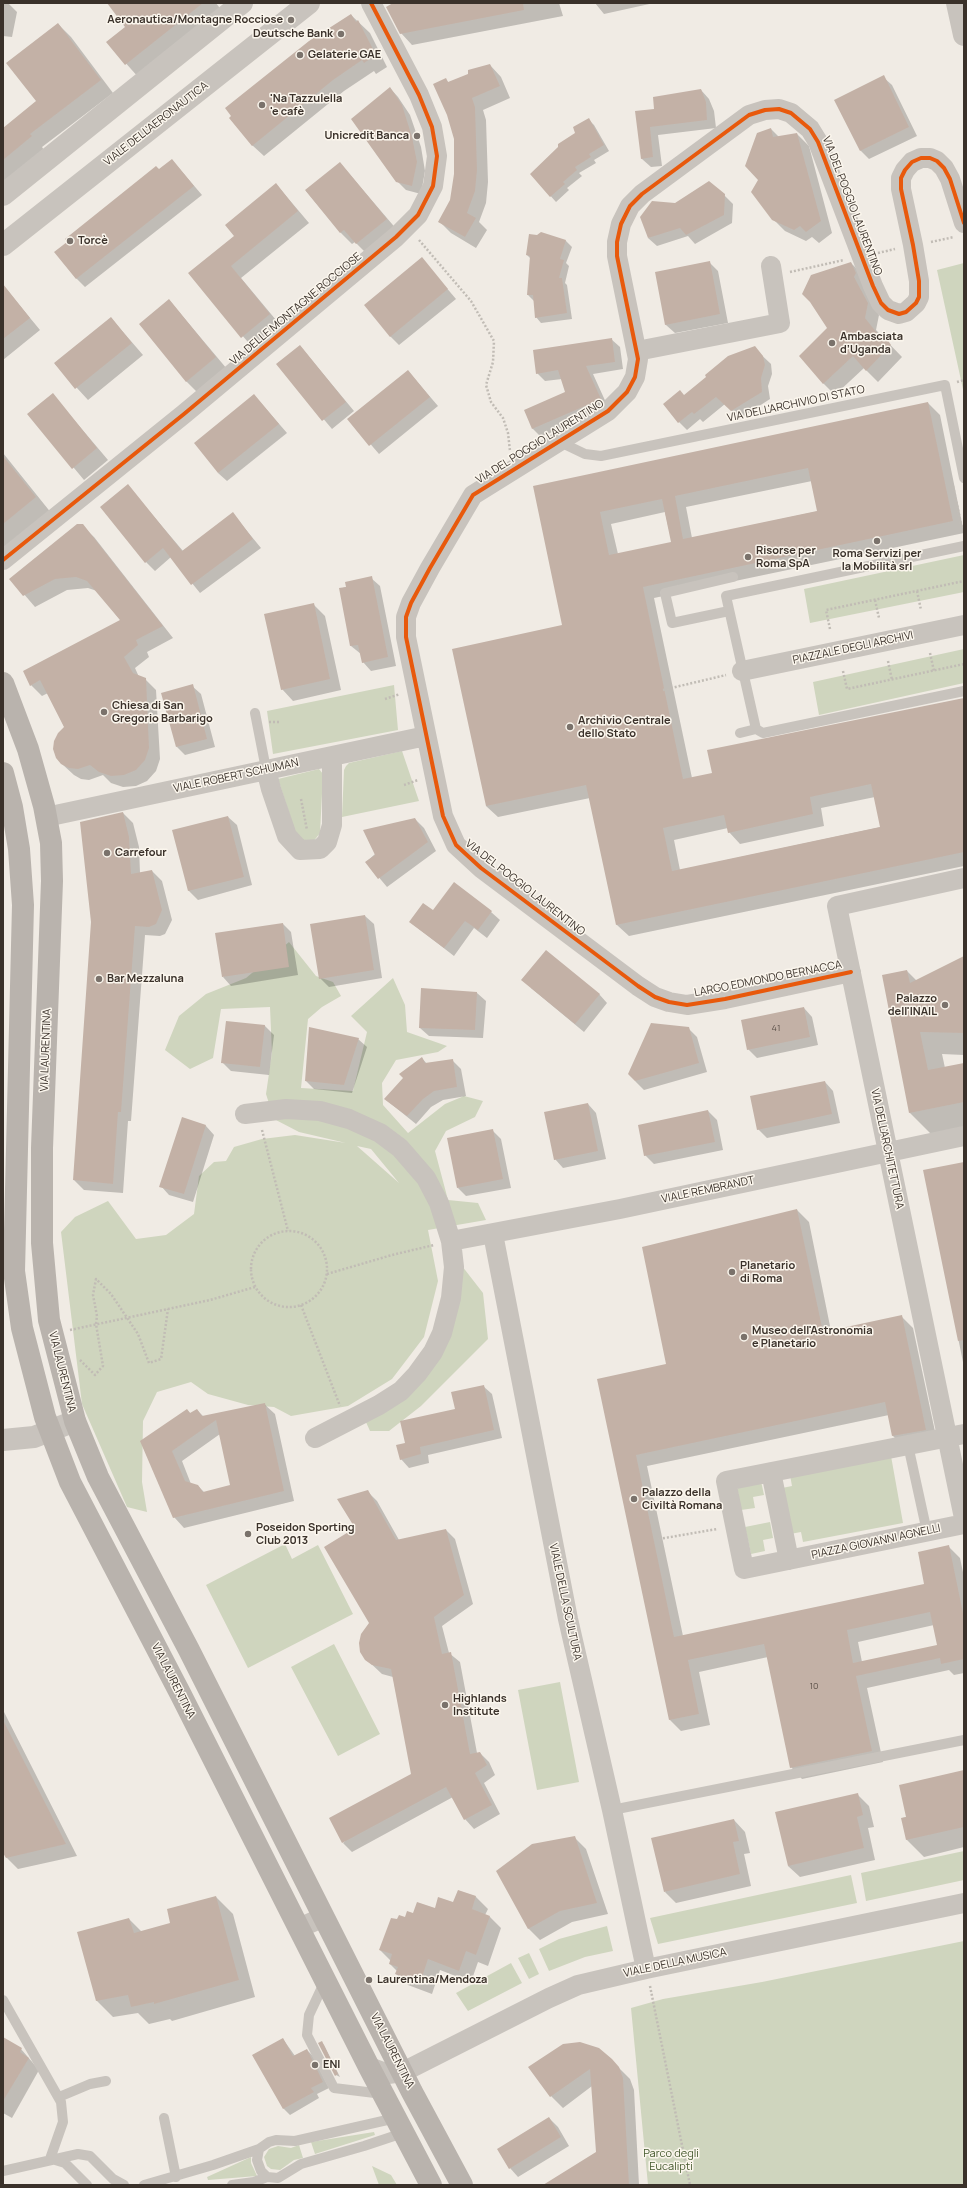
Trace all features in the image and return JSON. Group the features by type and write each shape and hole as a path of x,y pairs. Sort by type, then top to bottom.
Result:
{"main road":[{"name":"VIA LAURENTINA","path":"3,683 24,736 46,817 51,843 52,881 41,1215 44,1275 52,1334 75,1421 98,1477 189,1650 462,2185"},
{"name":"VIA LAURENTINA","path":"3,773 10,832 23,905 14,1272 25,1340 50,1432 70,1482 369,2067 431,2185"},
{"path":"10,832 46,817"}],"street":[{"path":"3,195 242,3"},
{"name":"VIALE DELL'AERONAUTICA","path":"3,245 309,3"},
{"name":"VIA DELLE MONTAGNE ROCCIOSE","path":"3,560 172,424 418,215 433,186 438,156 432,127 419,95 371,3"},
{"path":"958,3 964,35"},
{"name":"VIA DEL POGGIO LAURENTINO","path":"605,962 481,868 456,845 443,816 406,637 406,616 410,603 473,495 608,411 627,392 635,377 637,351 617,256 617,242 621,224 630,206 642,194 749,115 765,110 779,109 791,113 810,129 818,142 873,286 881,303 888,310 899,314 906,312 916,303 919,297 919,281 913,245 901,189 903,174 912,162 921,158 930,158 937,161 944,168 950,179 961,230"},
{"path":"637,351 780,324 772,266"},
{"name":"PIAZZALE DEGLI ARCHIVI","path":"735,672 964,625"},
{"name":"VIALE ROBERT SCHUMAN","path":"46,817 426,736"},
{"path":"266,769 271,789 287,836 300,850 320,849 327,842 332,825 332,756"},
{"name":"VIA DELL'ARCHITETTURA","path":"964,878 837,906 888,1152 955,1436 964,1518"},
{"name":"LARGO EDMONDO BERNACCA","path":"605,962 655,997 669,1002 687,1005 725,999 851,972"},
{"path":"252,1113 286,1109 320,1111 362,1124 387,1138 407,1155 426,1178 438,1203 451,1241 454,1267 451,1298 442,1333 433,1352 417,1374 401,1391 379,1405 315,1438"},
{"name":"VIALE REMBRANDT","path":"451,1241 493,1234 964,1136"},
{"name":"VIALE DELLA SCULTURA","path":"493,1234 568,1619 612,1810 646,1969"},
{"name":"VIA LAURENTINA","path":"50,1432 75,1421"},
{"path":"3,1440 28,1438 50,1432"},
{"name":"PIAZZA GIOVANNI AGNELLI","path":"955,1436 726,1480 744,1569 964,1524"},
{"path":"771,1472 789,1560"},
{"name":"VIALE DELLA MUSICA","path":"403,2072 549,1998 578,1986 646,1969 964,1903"},
{"path":"299,1928 324,1917"},
{"path":"369,2067 388,2074 403,2072"}],"lane":[{"name":"VIA DELL'ARCHIVIO DI STATO","path":"560,442 585,454 601,456 945,385 964,478"},
{"path":"964,546 726,596 729,611 735,672 756,729 763,733 964,691"},
{"path":"729,611 672,623 665,593 733,577"},
{"path":"255,713 266,769"},
{"path":"740,733 756,729"},
{"path":"908,1445 926,1532"},
{"path":"612,1810 964,1740"},
{"path":"325,1981 309,2015 307,2036 334,2088 383,2094"},
{"path":"3,2000 59,2098 63,2109 63,2122 50,2159"},
{"path":"59,2098 90,2084 106,2081"},
{"path":"164,2118 176,2177"},
{"path":"144,2185 176,2177 259,2149 269,2142 276,2140 295,2141 399,2125"},
{"path":"232,2185 254,2182 267,2177 278,2178 306,2162 364,2146 399,2125"},
{"path":"259,2149 257,2160 261,2171 267,2177"},
{"path":"3,2171 50,2159 78,2154 90,2156 113,2179 124,2185"},
{"path":"50,2159 65,2163 88,2185"}],"path":[{"path":"406,226 471,301 494,341 493,362 486,385 491,402 503,418 508,433 510,451 520,466"},
{"path":"930,242 961,230"},
{"path":"877,253 900,248"},
{"path":"804,269 848,260"},
{"path":"952,482 964,536"},
{"path":"830,629 826,610 964,581"},
{"path":"916,591 921,610"},
{"path":"875,600 879,618"},
{"path":"930,653 934,671"},
{"path":"888,661 892,680"},
{"path":"843,671 846,689 964,664"},
{"path":"663,690 735,672"},
{"path":"301,799 307,831"},
{"path":"252,1113 288,1231"},
{"path":"288,1231 299,1232 309,1236 318,1243 327,1263 327,1274 324,1284 318,1294 301,1305 291,1307 275,1304 261,1296 255,1287 251,1275 251,1262 256,1250 264,1240 275,1233 288,1231"},
{"path":"327,1274 392,1255 451,1241"},
{"path":"76,1356 95,1375 103,1366 93,1295 96,1279 111,1294 138,1334 149,1363 161,1359 168,1308"},
{"path":"52,1334 127,1318 255,1287"},
{"path":"301,1305 346,1421"},
{"path":"659,1539 736,1526"},
{"path":"653,2002 690,2185"}],"green space":[{"path":"964,263 964,394 937,270"},
{"path":"964,555 964,592 810,623 804,589"},
{"path":"964,649 964,683 819,715 813,682"},
{"path":"394,685 398,730 273,754 267,711"},
{"path":"402,751 419,801 342,817 344,770 346,766 349,763"},
{"path":"319,769 323,774 320,833 313,842 298,840 278,779"},
{"path":"289,942 316,976 333,982 341,996 322,1007 308,1019 301,1088 353,1091 367,1032 351,1016 393,978 405,1005 407,1032 447,1046 438,1052 396,1060 382,1083 383,1105 408,1133 445,1104 464,1096 483,1101 475,1117 446,1131 435,1151 448,1200 478,1203 486,1220 428,1230 438,1281 424,1337 392,1379 348,1406 291,1416 274,1407 248,1405 208,1394 191,1382 157,1392 143,1421 142,1482 147,1512 127,1507 82,1404 61,1232 75,1217 108,1201 136,1239 166,1235 194,1214 199,1176 214,1162 226,1161 234,1147 262,1139 295,1135 346,1143 299,1132 274,1119 266,1094 272,1053 270,1007 221,1009 213,1058 190,1069 165,1050 179,1016 206,994 246,978","holes":["357,1146 371,1149 399,1183"]},
{"path":"462,1266 483,1293 488,1339 421,1406 389,1431 370,1431 361,1411 403,1386 445,1311"},
{"path":"891,1456 903,1523 803,1542 801,1532 790,1534 782,1488 792,1486 790,1475"},
{"path":"761,1481 764,1495 753,1497 755,1508 741,1510 737,1486"},
{"path":"770,1522 773,1538 763,1540 765,1551 751,1554 745,1527"},
{"path":"285,1544 292,1559 318,1545 353,1614 248,1668 206,1585"},
{"path":"334,1644 380,1734 338,1756 291,1667"},
{"path":"560,1682 579,1782 537,1790 518,1690"},
{"path":"964,1851 964,1880 866,1901 861,1873"},
{"path":"851,1875 857,1903 658,1944 650,1918"},
{"path":"607,1926 613,1951 585,1957 549,1971 539,1949 559,1939"},
{"name":"Parco degli Eucalipti","path":"964,1941 964,2185 648,2185 631,2008 663,1999 762,1982"},
{"path":"529,1953 539,1974 529,1979 518,1958"},
{"path":"511,1963 522,1983 468,2011 456,1993"},
{"path":"374,2132 375,2135 315,2154 311,2142"},
{"path":"299,2145 303,2158 294,2160 280,2170 271,2169 267,2166 264,2157 269,2149 278,2146 291,2148"},
{"path":"251,2157 251,2163 257,2176 208,2180 207,2177"},
{"path":"372,2166 391,2175 397,2185 379,2185"}],"building":[{"path":"107,3 203,3 125,65 106,42 125,27"},
{"path":"393,3 523,3 524,10 400,34 386,7"},
{"path":"351,14 356,22 358,20 376,55 364,63 362,60 333,80 252,146 229,118 231,116 225,108 309,41"},
{"path":"58,23 101,80 30,134 32,136 3,160 3,128 36,101 6,63"},
{"path":"490,64 500,86 472,98 475,107 477,170 475,191 467,213 476,218 465,237 438,222 450,200 454,174 454,139 447,115 433,84 446,78 448,82 468,74 468,70"},
{"path":"884,75 909,127 860,151 834,100"},
{"path":"390,87 402,105 412,137 417,162 412,186 396,182 351,119"},
{"path":"701,89 706,102 707,120 650,127 653,157 641,159 635,111 654,109 653,97"},
{"path":"589,118 604,145 589,154 591,157 575,167 577,170 563,182 565,184 550,197 530,174 558,147 558,144 575,133 573,127"},
{"path":"771,128 773,137 797,133 821,221 806,232 800,226 794,230 772,220 751,192 758,180 745,166 757,133"},
{"path":"172,159 194,186 76,279 54,252 67,242 65,239 156,166 159,169"},
{"path":"340,162 387,219 356,244 344,230 340,233 305,190"},
{"path":"709,181 725,194 724,215 686,235 680,228 648,238 640,217 652,201 675,203"},
{"path":"276,183 298,211 231,266 270,314 241,338 188,273 234,236 225,225"},
{"path":"541,232 566,240 560,259 564,260 559,278 562,278 567,313 535,318 533,295 527,295 530,256 526,255 529,234 537,235"},
{"path":"422,257 448,289 390,337 364,305"},
{"path":"710,261 720,314 665,325 655,272"},
{"path":"851,262 856,273 854,277 868,303 865,318 877,333 885,336 891,345 866,371 853,356 823,384 799,356 827,328 810,302 802,294 811,275"},
{"path":"3,284 30,318 3,339"},
{"path":"169,299 216,357 186,382 139,324"},
{"path":"111,317 132,343 75,389 54,363"},
{"path":"612,338 615,362 586,366 601,399 532,429 524,410 565,392 558,370 536,374 533,350"},
{"path":"300,345 346,402 322,421 276,364"},
{"path":"755,346 763,356 765,365 761,378 762,392 731,411 716,397 694,414 692,412 678,423 663,404 680,390 684,395 728,356"},
{"path":"408,370 430,397 369,446 347,419"},
{"path":"53,393 97,448 72,469 27,414"},
{"path":"254,394 279,424 218,473 194,443"},
{"path":"928,402 953,521 643,587 683,779 712,773 707,750 964,698 964,852 616,925 586,785 486,806 452,649 562,625 533,486","holes":["808,468 817,511 683,539 675,496","662,499 671,542 609,555 600,512","871,784 880,827 672,871 663,828 724,815 728,833 813,814 810,797"]},
{"path":"3,456 36,497 3,524"},
{"path":"128,484 182,551 233,512 253,539 191,585 163,548 145,563 100,507"},
{"path":"77,524 83,524 163,626 136,640 138,645 124,657 133,673 146,678 149,748 145,760 136,770 124,775 111,776 99,772 90,765 78,769 69,768 61,764 56,758 53,749 54,741 58,733 64,727 40,680 30,686 23,671 120,620 87,581 76,577 55,579 23,596 9,579"},
{"path":"372,576 388,657 362,663 358,645 350,646 339,588 346,587 345,582"},
{"path":"314,603 330,679 281,690 264,614"},
{"path":"193,684 207,739 176,747 161,693"},
{"path":"123,812 129,837 131,874 152,870 162,910 156,924 149,927 135,926 121,1112 118,1112 113,1184 73,1180 91,922 80,822"},
{"path":"228,816 244,877 188,891 172,830"},
{"path":"415,818 428,842 378,879 365,862 375,855 363,830"},
{"path":"454,882 492,911 478,930 465,921 444,948 409,922 423,903 433,910"},
{"path":"365,915 374,970 319,979 310,924"},
{"path":"283,923 289,967 222,977 215,933"},
{"path":"546,950 600,994 575,1024 521,980"},
{"path":"964,956 964,1033 920,1032 928,1070 964,1063 964,1102 909,1113 882,975 907,970 910,983"},
{"path":"421,988 477,992 475,1030 419,1028"},
{"path":"804,1007 810,1037 747,1050 741,1020"},
{"path":"226,1021 265,1025 260,1067 221,1063"},
{"path":"651,1023 689,1027 699,1063 635,1081 628,1074"},
{"path":"309,1027 359,1038 344,1085 305,1081"},
{"path":"422,1057 425,1063 453,1059 457,1087 434,1091 423,1099 407,1116 384,1099 403,1078 399,1074"},
{"path":"825,1081 832,1114 757,1130 750,1096"},
{"path":"588,1103 598,1151 554,1160 544,1112"},
{"path":"708,1110 715,1142 644,1156 638,1125"},
{"path":"182,1117 206,1125 184,1194 159,1187"},
{"path":"493,1129 503,1179 457,1188 447,1138"},
{"path":"964,1162 964,1340 958,1341 923,1170"},
{"name":"Palazzo della Civiltà Romana","path":"797,1209 823,1332 902,1315 926,1430 892,1436 885,1402 636,1455 674,1637 924,1584 918,1552 949,1545 964,1618 964,1659 941,1664 940,1658 856,1676 872,1751 790,1768 764,1644 688,1660 699,1714 669,1720 597,1379 666,1364 642,1247","holes":["930,1612 937,1645 853,1663 847,1630"]},
{"path":"484,1385 494,1430 420,1447 421,1454 400,1460 396,1445 405,1443 400,1421 455,1409 451,1392"},
{"path":"265,1403 284,1491 173,1518 140,1441 187,1409 190,1413 197,1409 202,1416","holes":["216,1420 230,1485 203,1492 198,1485 185,1481 172,1451"]},
{"path":"368,1490 396,1540 446,1529 464,1595 434,1617 442,1654 451,1652 470,1754 480,1752 487,1765 475,1773 492,1805 464,1820 446,1787 342,1843 329,1818 411,1774 391,1669 372,1665 365,1660 360,1652 359,1643 361,1634 369,1623 324,1547 355,1528 337,1499"},
{"path":"3,1720 66,1844 6,1858 3,1853"},
{"path":"964,1770 964,1827 906,1840 901,1818 906,1817 899,1785"},
{"path":"858,1793 863,1815 857,1817 864,1848 788,1866 775,1812"},
{"path":"734,1819 739,1841 733,1842 740,1874 664,1892 651,1838"},
{"path":"575,1836 597,1903 560,1911 528,1929 496,1871 532,1844"},
{"path":"458,1890 476,1896 472,1909 490,1916 476,1955 466,1951 459,1971 428,1959 420,1983 395,1974 398,1967 389,1964 392,1954 379,1950 391,1918 397,1919 399,1915 405,1917 407,1911 413,1913 417,1902 435,1908 438,1897 453,1902"},
{"path":"216,1896 239,1980 154,2004 154,2002 131,2007 128,1995 96,2001 77,1932 129,1918 134,1933 170,1923 167,1909"},
{"path":"3,2037 22,2048 20,2052 29,2058 3,2101"},
{"path":"283,2038 293,2056 307,2049 323,2082 311,2088 314,2092 283,2109 252,2055"},
{"path":"322,2041 338,2074 335,2076 318,2043"},
{"path":"580,2042 599,2048 619,2067 623,2078 629,2185 543,2185 596,2152 590,2069 550,2097 528,2067 563,2044"},
{"path":"549,2117 561,2137 509,2169 497,2149"}],"cycle path":[{"path":"3,560 184,414 396,237 418,215 433,186 437,156 432,127 419,95 371,3"},
{"path":"851,972 725,999 687,1005 669,1002 655,997 638,986 481,868 456,845 443,816 406,637 406,617 411,603 430,568 473,495 608,411 627,392 635,377 638,359 617,256 617,242 621,224 630,206 642,194 749,115 765,110 779,109 791,113 810,129 818,142 873,286 881,303 888,310 899,314 906,312 916,303 919,297 919,281 901,189 901,178 905,170 912,162 921,158 930,158 937,161 944,168 950,179 964,223"}],"place":[{"name":"Aeronautica/Montagne Rocciose","path":"291,20"},
{"name":"Deutsche Bank","path":"341,34"},
{"name":"Gelaterie GAE","path":"300,55"},
{"name":"'Na Tazzulella 'e cafè","path":"262,105"},
{"name":"Unicredit Banca","path":"417,136"},
{"name":"Torcè","path":"70,241"},
{"name":"Ambasciata d’Uganda","path":"832,343"},
{"name":"Roma Servizi per la Mobilità srl","path":"877,541"},
{"name":"Risorse per Roma SpA","path":"748,557"},
{"name":"Chiesa di San Gregorio Barbarigo","path":"104,712"},
{"name":"Archivio Centrale dello Stato","path":"570,727"},
{"name":"Carrefour","path":"107,853"},
{"name":"Bar Mezzaluna","path":"99,979"},
{"name":"Palazzo dell'INAIL","path":"945,1005"},
{"name":"Planetario di Roma","path":"732,1272"},
{"name":"Museo dell'Astronomia e Planetario","path":"744,1337"},
{"name":"Palazzo della Civiltà Romana","path":"634,1499"},
{"name":"Poseidon Sporting Club 2013","path":"248,1534"},
{"name":"Highlands Institute","path":"445,1705"},
{"name":"Laurentina/Mendoza","path":"369,1980"},
{"name":"ENI","path":"315,2065"}]}
